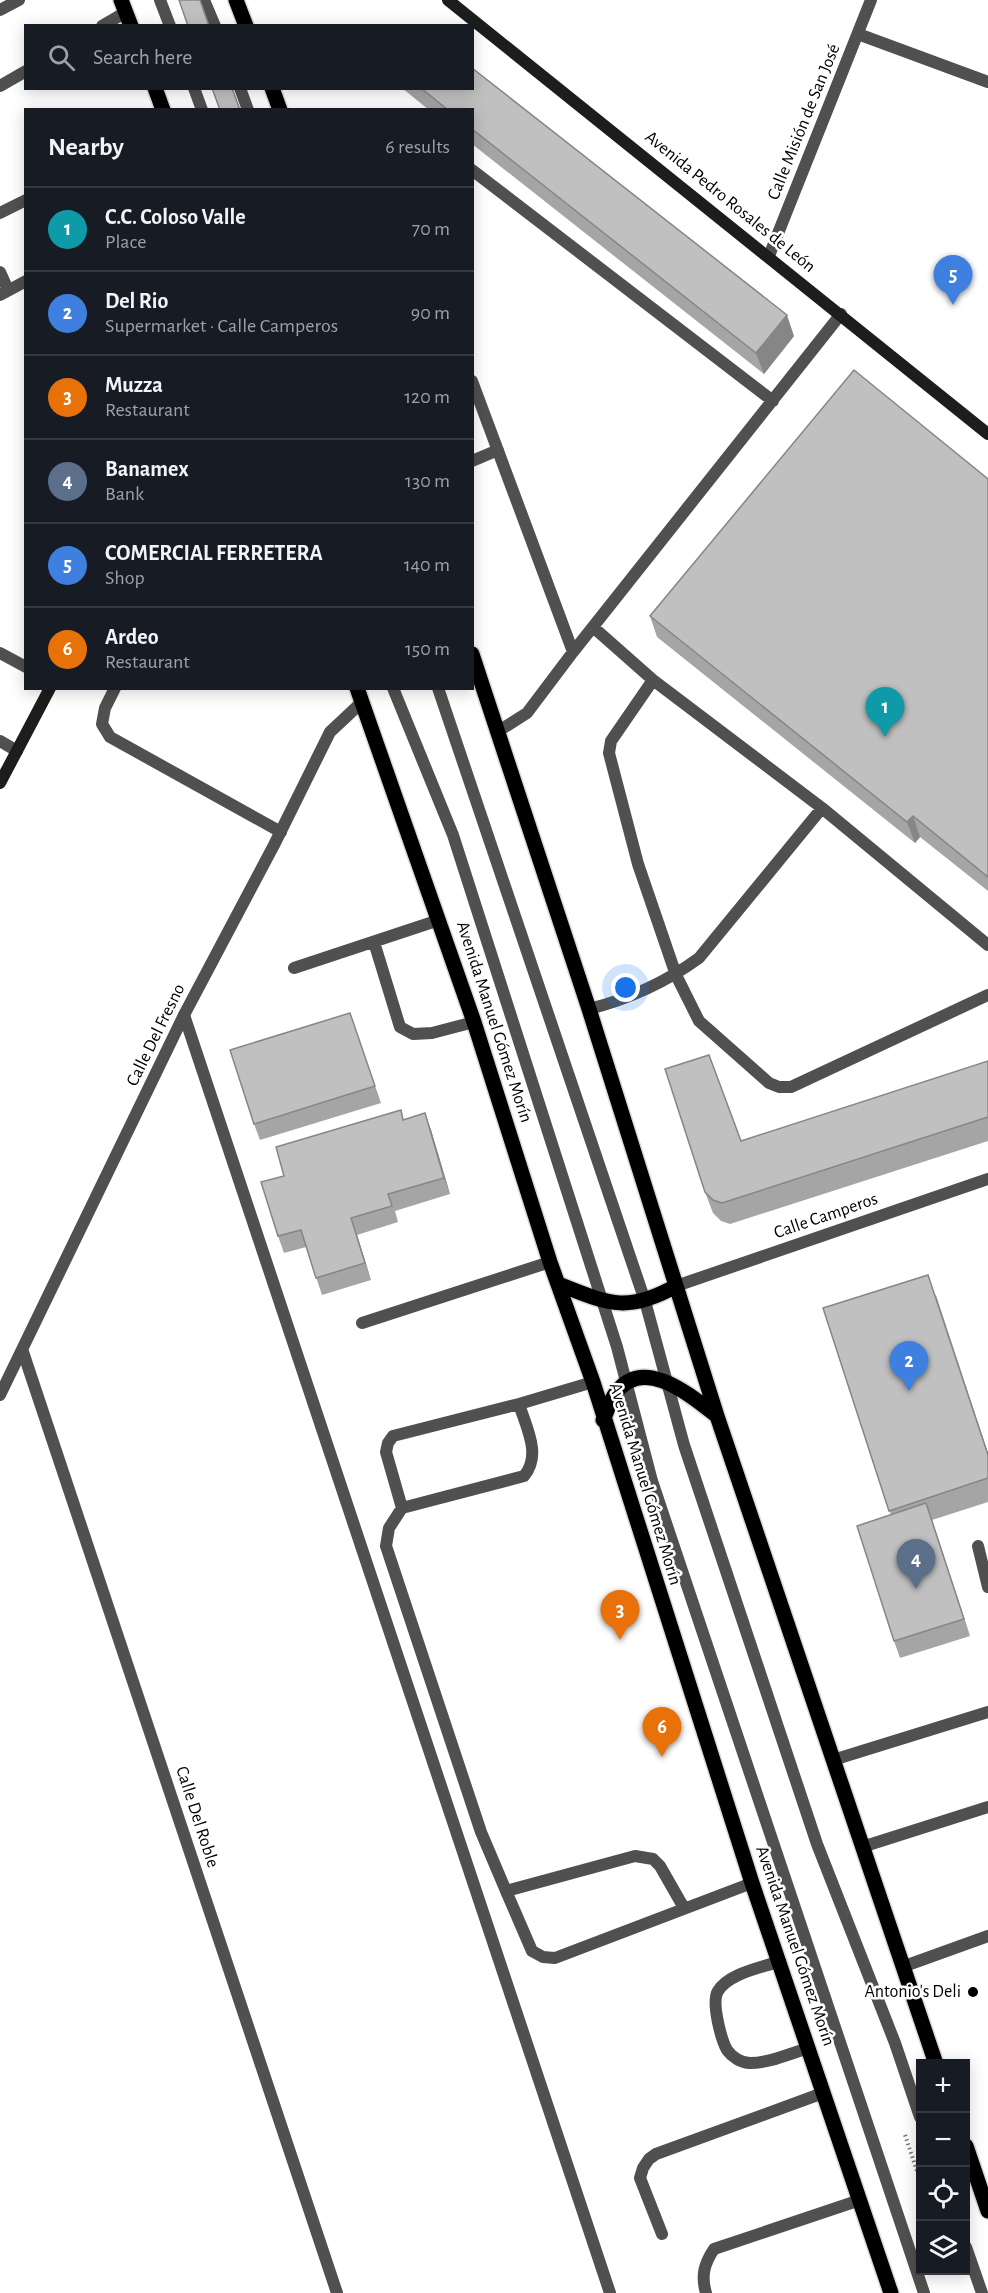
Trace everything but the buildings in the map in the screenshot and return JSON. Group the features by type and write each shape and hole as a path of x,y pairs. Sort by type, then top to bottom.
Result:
{"main road":[{"name":"Avenida Pedro Rosales de León","path":"448,0 988,434"},
{"path":"238,2 245,24"},
{"path":"156,90 162,108"},
{"path":"273,90 279,108"},
{"path":"474,660 589,1009 717,1416 934,2059"},
{"path":"0,783 49,690"},
{"name":"Avenida Manuel Gómez Morín","path":"360,695 474,1022 752,1883 891,2293"},
{"path":"558,1284 602,1301 630,1304 657,1297 676,1286"},
{"path":"603,1420 615,1393 625,1384 650,1376 688,1394 717,1416"},
{"path":"970,2152 982,2171 988,2211"}],"street":[{"path":"0,10 19,0"},
{"path":"160,0 169,24"},
{"path":"204,0 214,24"},
{"name":"Calle Misión de San José","path":"769,256 872,0"},
{"path":"105,24 126,12"},
{"path":"858,34 988,82"},
{"path":"0,86 24,71"},
{"path":"195,90 201,108"},
{"path":"241,90 247,108"},
{"path":"474,172 772,401"},
{"path":"0,213 24,201"},
{"path":"0,272 4,293 24,282"},
{"path":"497,732 527,713 841,314"},
{"path":"474,386 573,652"},
{"path":"474,460 498,450"},
{"path":"593,627 653,680 822,808 988,945"},
{"path":"0,652 24,666"},
{"path":"653,680 614,736 609,746 609,753 638,864 676,975 699,1021 769,1083 779,1087 791,1087 988,995"},
{"path":"114,690 105,708 102,724 110,737 281,832"},
{"path":"394,690 453,835 617,1347 652,1481 924,2293"},
{"path":"439,690 645,1301 684,1445 817,1844 895,2043 920,2113"},
{"name":"Calle Del Fresno","path":"0,1395 23,1352 184,1016 281,832 330,732 360,695"},
{"path":"0,741 17,751"},
{"path":"589,1009 622,1000 676,975 699,958 822,808"},
{"path":"294,968 439,920"},
{"path":"374,942 400,1027 413,1034 474,1022"},
{"path":"184,1016 610,2293"},
{"name":"Calle Camperos","path":"676,1286 988,1179"},
{"path":"362,1323 550,1262"},
{"name":"Calle Del Roble","path":"23,1352 337,2293"},
{"path":"402,1508 386,1452 393,1436 519,1404 592,1382"},
{"path":"519,1404 534,1456 530,1469 524,1476 402,1508 389,1528 386,1546 481,1832 532,1951 543,1957 555,1958 752,1883"},
{"path":"978,1546 988,1587"},
{"path":"833,1760 988,1712"},
{"path":"862,1847 988,1807"},
{"path":"506,1891 635,1856 653,1859 660,1866 684,1908"},
{"path":"902,1967 988,1936"},
{"path":"780,1961 726,1982 717,1992 714,2007 727,2050 738,2060 751,2063 809,2048"},
{"path":"662,2234 640,2178 649,2159 656,2154 824,2093"},
{"path":"706,2293 702,2280 705,2262 714,2249 860,2200"},
{"path":"970,2258 982,2293"}],"place":[{"name":"COMERCIAL FERRETERA","path":"953,305"},
{"name":"C.C. Coloso Valle","path":"885,737"},
{"name":"Del Rio","path":"909,1391"},
{"name":"Banamex","path":"916,1589"},
{"name":"Muzza","path":"620,1640"},
{"name":"Ardeo","path":"662,1757"},
{"name":"Antonio's Deli","path":"973,1992"}]}
